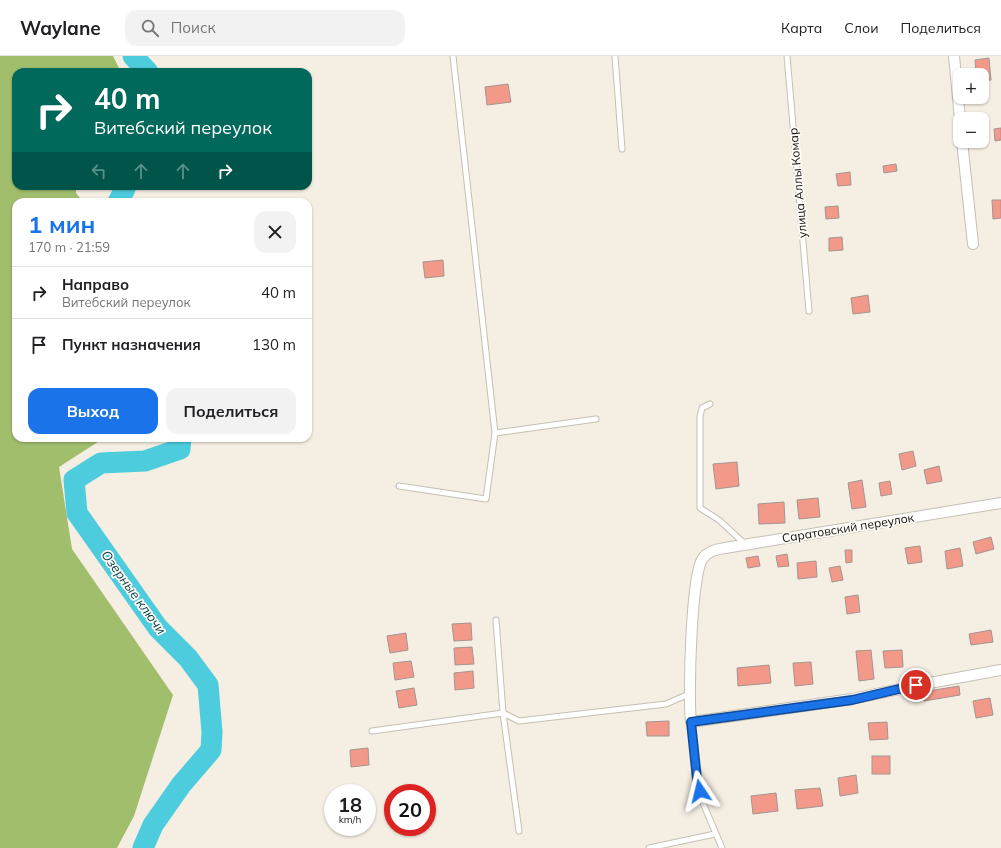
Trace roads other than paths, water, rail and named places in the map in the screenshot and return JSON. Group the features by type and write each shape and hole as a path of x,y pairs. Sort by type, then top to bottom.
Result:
{"street":[{"path":"954,56 959,112"},
{"path":"963,148 972,244"},
{"name":"Саратовский переулок","path":"689,694 695,588 700,564 703,558 717,549 1001,503"},
{"path":"689,694 691,722 852,700 918,685 1001,670"}],"lane":[{"path":"399,486 486,499 495,433 452,56"},
{"path":"615,56 622,149"},
{"name":"улица Аллы Комар","path":"787,56 809,311"},
{"path":"710,404 702,408 700,416 700,508 719,520 747,545"},
{"path":"495,433 596,419"},
{"path":"496,620 503,713 519,831"},
{"path":"372,731 503,713 519,721 666,704 689,694"},
{"path":"691,722 697,779 703,803 722,848"},
{"path":"649,848 715,834"}],"waterway":[{"name":"Озерные ключи","path":"133,56 144,68"},
{"name":"Озерные ключи","path":"120,198 124,190"},
{"name":"Озерные ключи","path":"143,848 153,825 181,785 211,750 212,732 208,685 188,658 158,628 77,513 74,480 101,463 145,461 180,449 181,442"}]}
